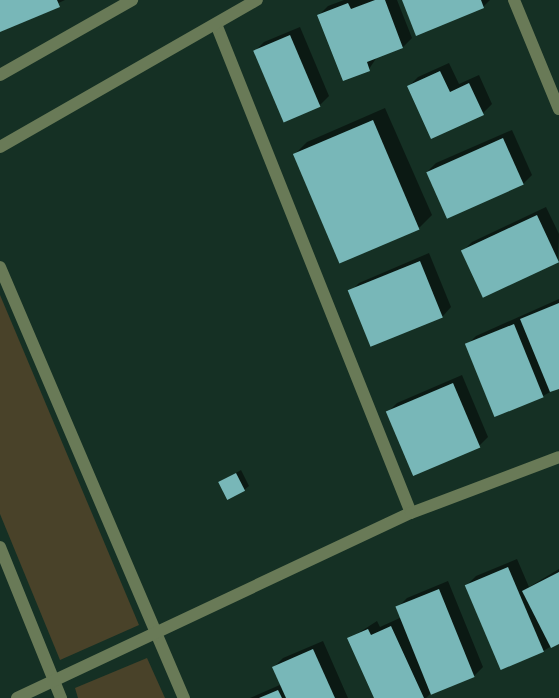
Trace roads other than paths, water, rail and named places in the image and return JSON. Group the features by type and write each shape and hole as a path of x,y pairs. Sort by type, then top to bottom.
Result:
{"street":[{"path":"0,75 132,0"},
{"path":"0,147 257,0"},
{"path":"514,0 559,109"},
{"path":"216,24 411,513"},
{"path":"0,267 184,698"},
{"path":"17,698 411,513 559,457"},
{"path":"0,547 56,679 61,698"}]}
